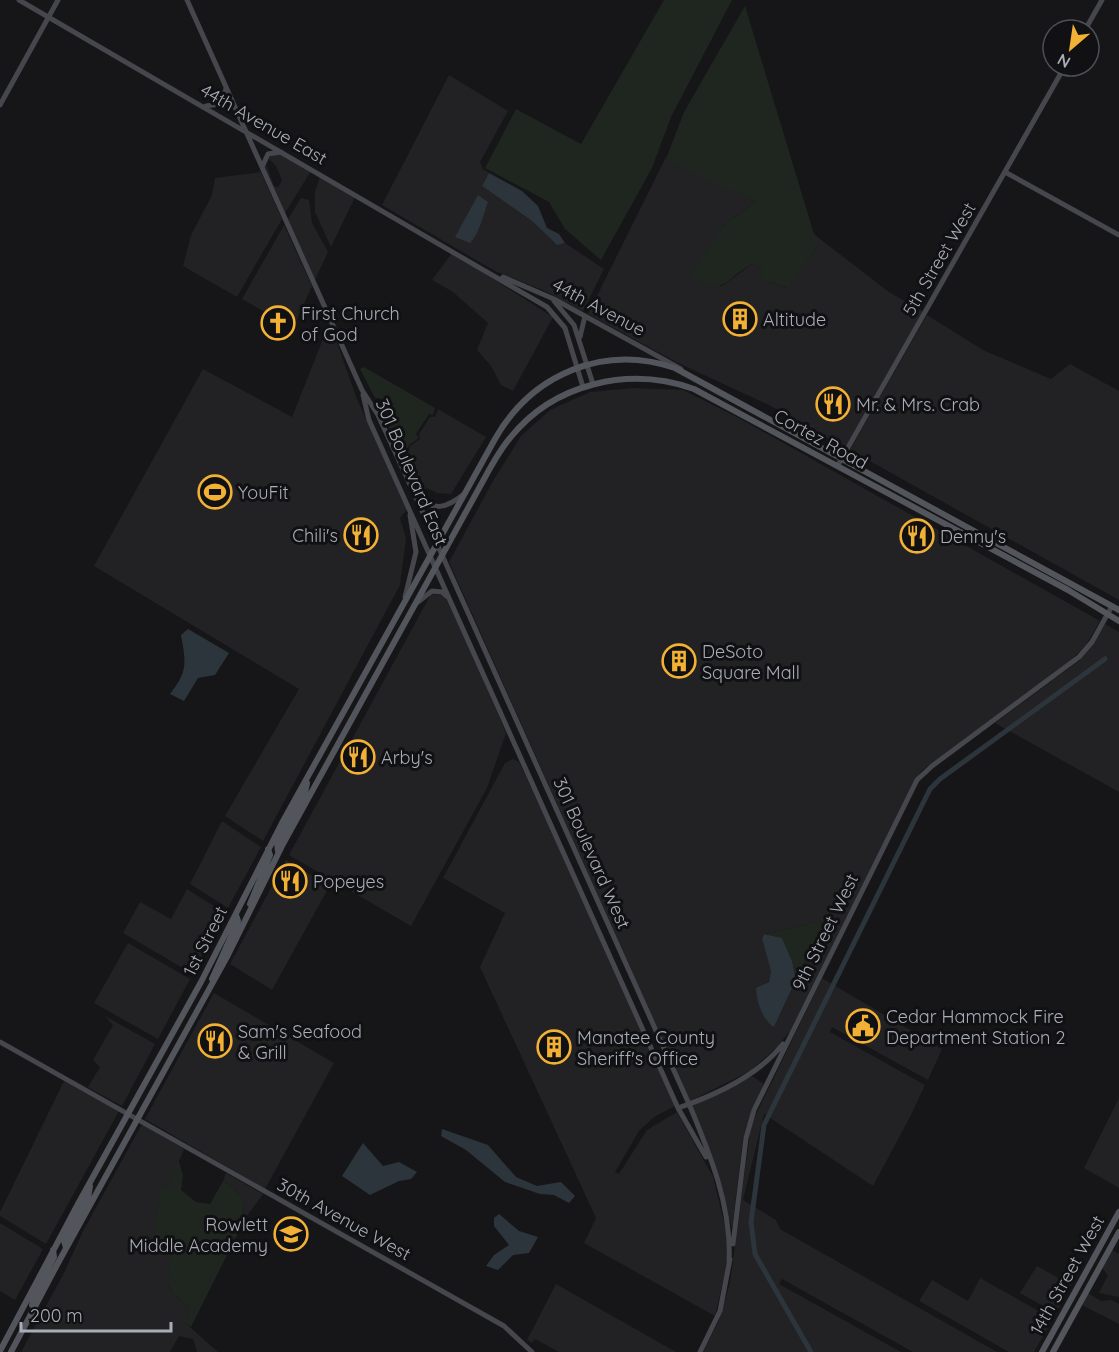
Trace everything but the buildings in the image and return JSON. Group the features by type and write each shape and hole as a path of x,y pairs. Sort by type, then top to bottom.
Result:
{"main road":[{"name":"44th Avenue East","path":"19,0 494,274"},
{"path":"0,105 58,0"},
{"name":"301 Boulevard East","path":"187,0 362,390 378,415 442,555"},
{"path":"1092,18 1102,0"},
{"name":"5th Street West","path":"838,465 1058,78"},
{"path":"204,106 220,104 226,89"},
{"path":"262,167 268,154 284,153"},
{"path":"1005,172 1119,235"},
{"path":"494,274 556,315 566,333 583,387"},
{"name":"44th Avenue","path":"494,274 545,295 687,373"},
{"path":"545,295 569,317 580,342 593,384"},
{"path":"580,342 585,316"},
{"name":"Cortez Road","path":"495,439 507,420 537,388 576,368 614,359 639,360 666,365 687,373 843,457 1119,610"},
{"name":"Cortez Road","path":"442,555 504,445 539,410 583,387 640,378 685,386 719,400 1119,621"},
{"name":"301 Boulevard East","path":"362,390 369,420 436,565"},
{"name":"1st Street","path":"0,1352 53,1250 236,915 268,849 495,439"},
{"path":"410,485 425,502 438,508 449,506 465,493"},
{"path":"400,613 416,552 408,505"},
{"name":"1st Street","path":"11,1352 211,986 278,852 442,555"},
{"name":"301 Boulevard West","path":"442,555 689,1104 727,1214 729,1262"},
{"name":"301 Boulevard West","path":"436,565 678,1108 710,1164"},
{"path":"408,615 429,592 439,591 450,598"},
{"name":"9th Street West","path":"700,1352 720,1311 749,1124 917,780 932,766 1079,657 1092,642 1112,606"},
{"path":"278,852 277,845 304,793 308,777"},
{"path":"248,913 251,894 270,855 268,849"},
{"path":"211,986 214,970 238,921 236,915"},
{"path":"678,1108 752,1073 773,1056 792,1032"},
{"name":"30th Avenue West","path":"0,1041 504,1326 532,1352"},
{"path":"66,1248 64,1241 88,1198 92,1180"},
{"name":"14th Street West","path":"1042,1352 1119,1212"},
{"name":"14th Street West","path":"1053,1352 1119,1232"},
{"path":"31,1312 34,1297 54,1257 53,1250"}],"shaded area":[{"path":"664,0 732,0 671,117 652,168 601,260 565,229 549,202 485,168 516,109 581,144"},
{"path":"745,6 814,234 820,239 812,255 787,288 759,278 762,269 752,264 722,285 717,286 710,286 689,276 723,226 755,202 666,159 684,112"},
{"path":"449,75 508,111 480,162 483,169 489,173 482,186 532,221 557,245 565,243 604,269 583,311 545,291 495,271 382,205","holes":["478,196 488,202 480,219 479,229 455,237"]},
{"path":"273,155 283,155 311,171 285,213 265,167 266,164 274,186 278,187 282,180 276,166 268,158"},
{"path":"666,157 755,202 723,226 690,276 722,286 752,264 762,269 760,278 786,288 812,255 820,239 889,292 923,312 845,448 769,405 676,362 588,314"},
{"path":"261,172 282,219 237,297 183,266 191,235 212,195 215,178"},
{"path":"489,173 522,191 538,206 547,228 559,234 565,243 557,245 532,221 482,186"},
{"path":"320,177 355,197 331,247 315,212 315,192"},
{"path":"478,195 488,202 479,229 470,243 455,237"},
{"path":"301,198 309,200 312,223 328,252 315,280 288,219"},
{"path":"284,225 312,286 293,328 242,299"},
{"path":"452,253 553,317 513,391 501,385 491,366 477,350 488,323 453,292 432,280"},
{"path":"927,315 983,350 1051,379 1070,364 1119,391 1119,600 850,450"},
{"path":"325,334 336,340 357,399 406,506 407,510 400,518 406,538 400,585 263,841 225,816 299,689 94,566 203,369 292,417"},
{"path":"364,367 435,408 433,415 429,414 416,434 419,438 409,445 406,452 401,452 379,406 383,403 380,398 375,398 360,369"},
{"path":"633,388 683,390 737,417 1100,621 1086,645 1069,662 921,771 790,1031 777,1047 750,1071 690,1101 449,562 493,481 521,436 550,410 590,392","holes":["822,921 821,929 774,1027 762,986 769,981 771,971 762,939 764,934"]},
{"path":"438,409 486,437 451,494 437,493 427,488 421,494 412,483 398,454 407,454 410,446 420,439 419,434 430,417 435,417"},
{"path":"431,594 442,595 449,601 506,733 487,788 411,926 289,855"},
{"path":"1105,624 1119,632 1119,792 995,723 1080,660 1094,643"},
{"path":"188,629 229,653 215,675 198,678 184,701 170,694 183,673 181,635"},
{"path":"513,759 519,762 567,863 675,1106 654,1117 639,1131 615,1172 619,1174 647,1130 677,1112 713,1177 726,1230 727,1264 715,1316 584,1243 596,1218 480,967 505,913 443,878 505,763"},
{"path":"222,821 261,847 228,908 190,884"},
{"path":"286,860 350,898 329,887 272,990 230,964"},
{"path":"187,889 225,913 193,974 123,933 140,902 171,919"},
{"path":"822,921 821,929 796,980 792,961 782,938 764,934"},
{"path":"764,934 782,938 792,961 796,980 774,1027 763,1015 756,993 756,988 769,982 771,971 762,939"},
{"path":"128,943 190,979 158,1039 94,1003"},
{"path":"822,978 942,1049 928,1080 832,1027 830,1032 925,1085 911,1115 873,1186 764,1114 743,1200 776,1220 780,1229 997,1352 913,1352 782,1279 779,1284 901,1352 703,1352 719,1320 730,1283 751,1125"},
{"path":"214,993 334,1063 265,1189 145,1119"},
{"path":"105,1016 155,1044 122,1106 67,1076 88,1087 100,1067 93,1060 113,1025"},
{"path":"752,1076 764,1084 752,1109 743,1138 732,1229 718,1174 692,1106"},
{"path":"64,1081 119,1111 46,1244 0,1216 0,1212"},
{"path":"1119,1098 1119,1188 1084,1168"},
{"path":"142,1124 184,1149 169,1185 154,1240 167,1252 172,1265 167,1281 173,1294 190,1308 187,1319 183,1321 218,1352 197,1352 193,1339 179,1336 170,1352 21,1352 64,1273 83,1231"},
{"path":"442,1129 488,1145 516,1177 537,1186 561,1182 575,1196 569,1203 554,1195 540,1194 505,1182 466,1150 441,1136"},
{"path":"363,1143 383,1166 399,1162 417,1172 411,1179 399,1181 370,1195 342,1176"},
{"path":"178,1159 183,1175 181,1190 196,1202 210,1204 223,1181 233,1187 244,1201 243,1223 191,1327 182,1321 187,1319 190,1308 173,1294 167,1281 170,1268 168,1258 154,1240 160,1190 169,1185"},
{"path":"226,1173 263,1194 243,1221 244,1201 233,1187 223,1181"},
{"path":"499,1214 519,1231 538,1237 529,1253 513,1255 498,1270 486,1266 494,1255 509,1245 494,1226 494,1218"},
{"path":"0,1223 43,1249 15,1300 0,1291"},
{"path":"1112,1250 1119,1254 1119,1297 1099,1293 1108,1275 1102,1268"},
{"path":"1037,1266 1071,1285 1056,1313 1020,1293"},
{"path":"980,1278 1053,1319 1034,1352 1009,1352 919,1301 932,1280 968,1301"},
{"path":"556,1284 676,1352 559,1352 535,1339 532,1343 527,1340"},
{"path":"1088,1293 1101,1301 1112,1300 1119,1304 1119,1324 1082,1305"}],"waterway":[{"path":"811,1352 755,1254 751,1222 764,1125 930,789 940,779 1105,659"}],"place":[{"name":"Altitude","path":"740,319"},
{"name":"First Church of God","path":"278,323"},
{"name":"Mr. & Mrs. Crab","path":"833,404"},
{"name":"YouFit","path":"215,492"},
{"name":"Chili's","path":"361,535"},
{"name":"Denny's","path":"917,536"},
{"name":"DeSoto Square Mall","path":"679,661"},
{"name":"Arby's","path":"358,757"},
{"name":"Popeyes","path":"290,881"},
{"name":"Cedar Hammock Fire Department Station 2","path":"863,1026"},
{"name":"Sam's Seafood & Grill","path":"215,1041"},
{"name":"Manatee County Sheriff's Office","path":"554,1047"},
{"name":"Rowlett Middle Academy","path":"291,1234"}]}
